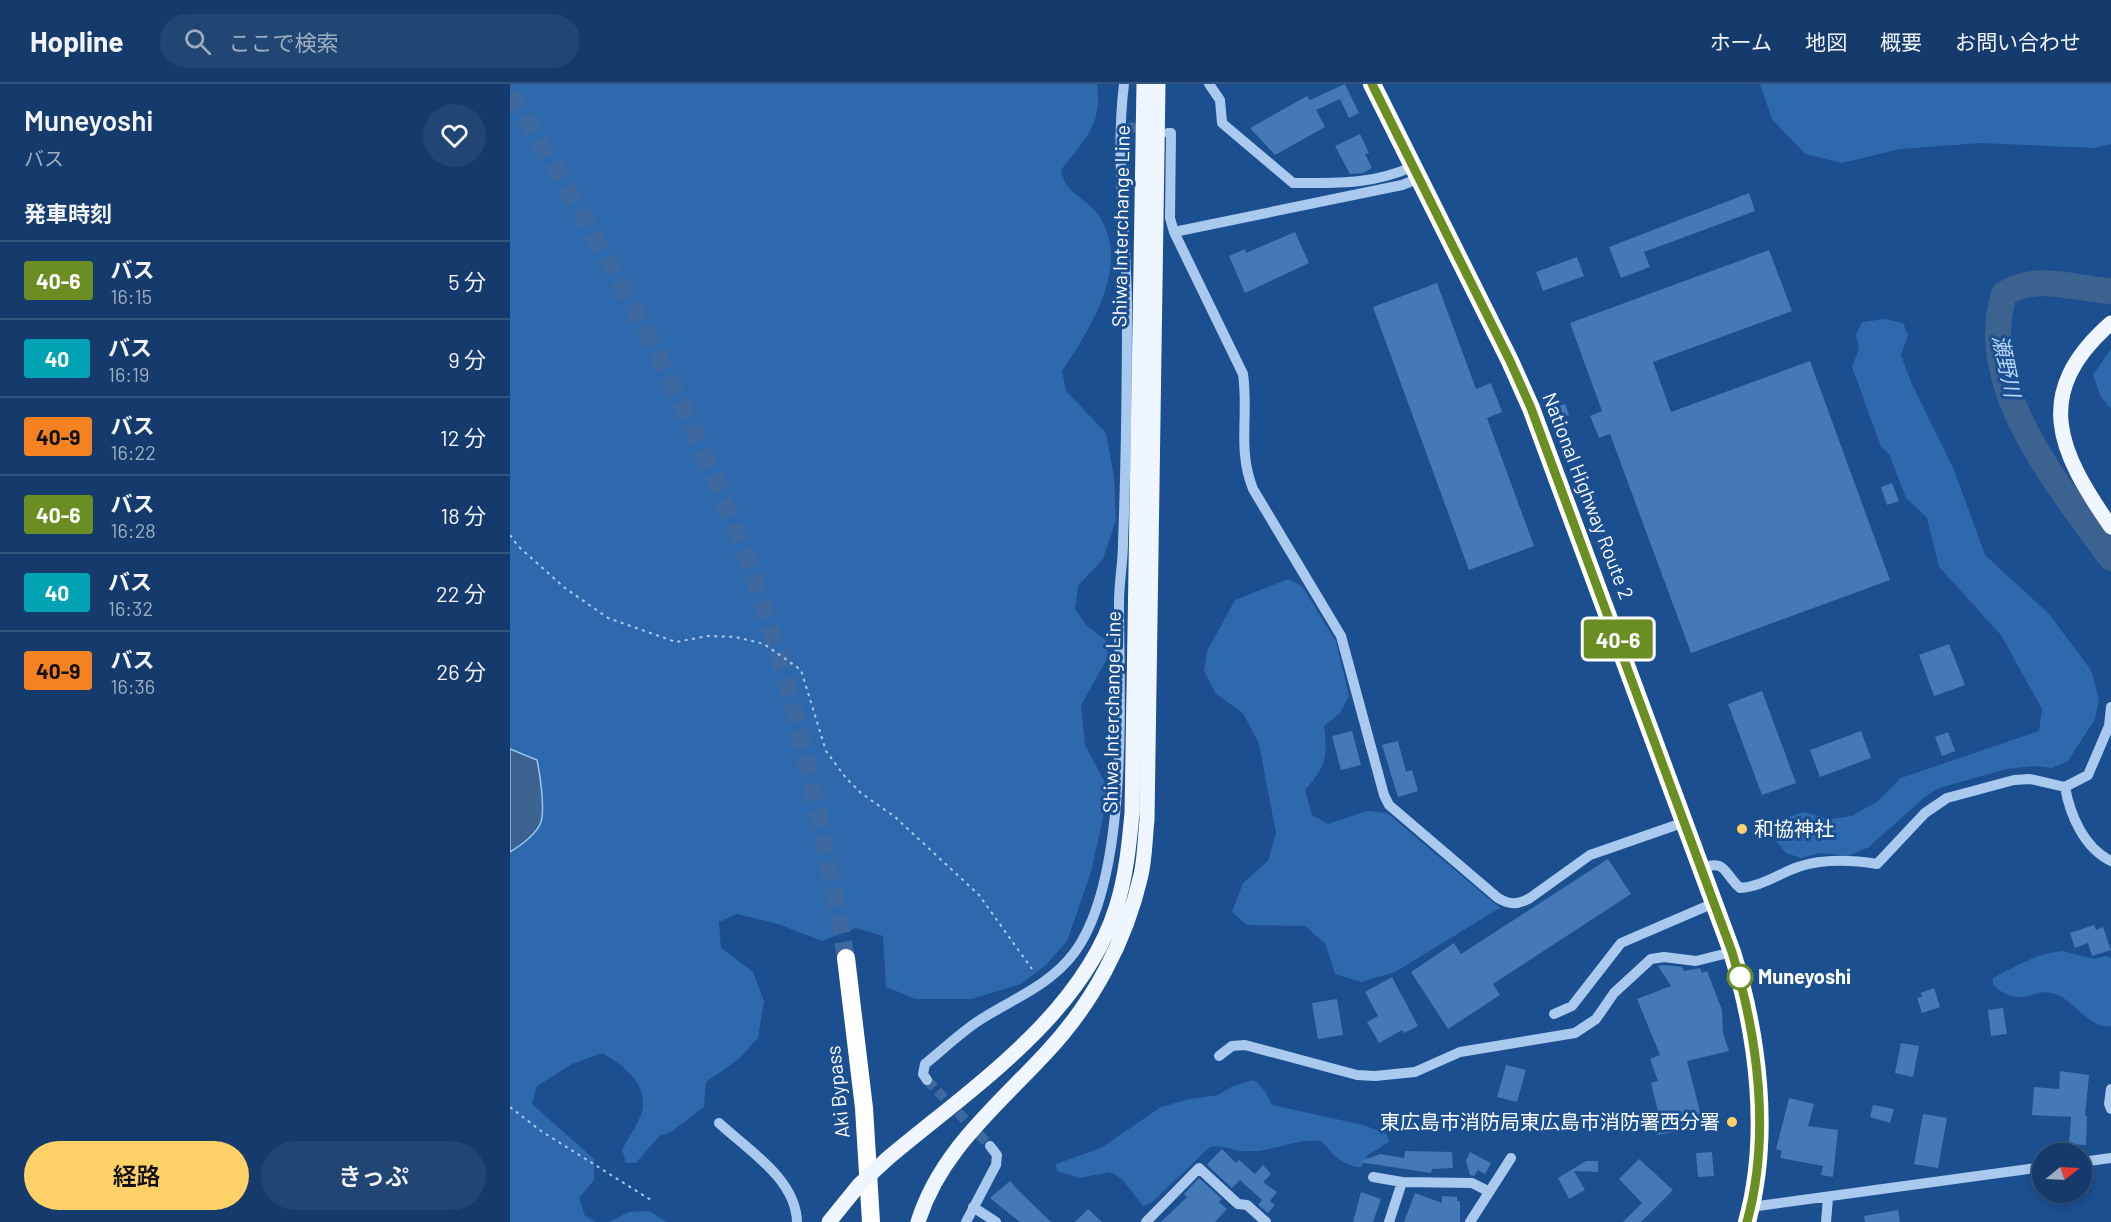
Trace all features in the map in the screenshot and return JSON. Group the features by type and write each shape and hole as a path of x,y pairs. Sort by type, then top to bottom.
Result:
{"highway":[{"name":"National Highway Route 2","path":"1372,84 1438,214 1531,408 1732,952 1750,1018 1759,1087 1758,1126 1749,1214"},
{"name":"Aki Bypass","path":"846,958 864,1108 871,1222"}],"main road":[{"name":"Shiwa Interchange Line","path":"829,1222 859,1185 1023,1044 1056,1011 1079,982 1099,948 1116,908 1126,865 1132,813 1144,84"},
{"name":"Shiwa Interchange Line","path":"918,1222 924,1202 952,1154 969,1131 1072,1023 1093,991 1114,956 1126,926 1142,872 1147,820 1158,84"},
{"path":"1381,84 1438,214"},
{"path":"2111,323 2088,344 2072,367 2062,399 2062,432 2070,463 2111,527"}],"street":[{"path":"927,1080 923,1074 925,1064 982,1018 1036,988 1074,953 1087,932 1106,869 1118,776 1121,651 1119,600 1124,544 1127,300 1124,84"},
{"path":"1209,84 1220,100 1222,123 1293,183 1361,183 1417,172"},
{"path":"1168,133 1171,133 1170,218 1174,232 1243,374 1245,470 1253,489 1341,636 1384,795 1389,804 1498,898 1509,904 1519,904 1530,898 1590,855 1685,822"},
{"path":"1174,232 1402,185 1417,172"},
{"path":"1701,868 1714,864 1723,867 1740,888 1750,887 1798,867 1818,862 1855,860 1877,864 1925,813 1947,798 2014,780 2030,779 2065,787 2088,775 2095,764 2109,726 2111,707"},
{"path":"2065,787 2076,823 2086,841 2101,856 2111,861"},
{"path":"1554,1014 1572,1006 1621,943 1714,903"},
{"path":"1219,1056 1232,1046 1245,1045 1357,1075 1375,1076 1415,1072 1460,1052 1575,1033 1596,1019 1614,993 1651,959 1664,957 1696,961 1732,952"},
{"path":"2111,1089 2109,1104 2111,1109"},
{"path":"719,1123 783,1182 793,1197 797,1222"},
{"path":"966,1222 996,1165 997,1155 990,1146"},
{"path":"1470,1222 1511,1158"},
{"path":"2092,1161 2111,1158"},
{"path":"1146,1222 1199,1168 1238,1204 1247,1205 1266,1222"},
{"path":"1749,1214 1828,1198 2032,1169"},
{"path":"1372,1177 1402,1182 1472,1183 1488,1191"},
{"path":"1389,1222 1402,1182"},
{"path":"1826,1222 1828,1198"},
{"path":"973,1207 996,1222"}],"path":[{"path":"510,535 518,546 565,588 608,618 676,642 708,636 736,637 764,644 801,670 826,751 846,778 861,793 895,817 979,895 1032,969"},
{"path":"510,1107 541,1131 654,1202"}],"shaded area":[{"path":"510,84 1097,84 1097,110 1090,131 1061,170 1070,189 1095,211 1106,230 1111,250 1110,271 1096,314 1062,371 1066,391 1106,433 1114,477 1116,520 1103,559 1078,586 1075,609 1087,626 1106,641 1108,657 1081,705 1085,745 1106,784 1103,818 1091,872 1067,941 1047,964 1021,984 971,999 916,999 886,987 883,936 856,928 822,941 778,924 737,914 719,922 721,948 753,972 764,1001 758,1038 739,1059 706,1082 704,1107 671,1132 659,1136 636,1163 626,1163 622,1150 638,1122 643,1107 643,1097 636,1081 624,1068 602,1053 572,1064 537,1086 532,1104 594,1159 594,1180 579,1198 585,1216 596,1222 510,1222"},
{"path":"1760,84 2111,84 2111,144 2093,148 1981,143 1900,149 1842,163 1805,154 1772,119"},
{"path":"1885,319 1903,323 1908,335 1901,355 1911,382 1954,470 1985,555 2049,614 2091,670 2099,699 2095,719 2068,761 2052,768 2033,766 2007,769 1939,788 1925,797 1869,847 1848,856 1820,853 1801,858 1786,853 1772,836 1775,822 1803,812 1830,819 1852,816 1878,801 1901,778 2039,731 2042,709 2001,635 1939,567 1927,518 1906,498 1889,454 1881,447 1852,367 1859,349 1856,335 1862,322"},
{"path":"2111,349 2111,409 2101,397 2093,375"},
{"path":"1288,579 1302,586 1336,641 1349,696 1340,713 1324,726 1326,746 1324,761 1305,790 1312,815 1328,824 1367,811 1387,813 1500,908 1395,972 1361,982 1335,974 1325,943 1305,926 1247,925 1232,912 1243,883 1268,861 1276,833 1259,744 1243,713 1216,694 1204,671 1207,651 1235,600"},
{"path":"510,749 537,760 542,808 541,822 536,831 510,852"},
{"path":"2063,951 2094,959 2106,956 2111,958 2111,1026 2103,1026 2089,1019 2069,1002 2055,994 2047,992 2012,996 2003,993 1993,985 1993,978 2035,957"},
{"path":"1254,1080 1265,1091 1272,1105 1363,1125 1387,1134 1389,1142 1368,1155 1361,1167 1349,1165 1339,1159 1322,1141 1302,1141 1252,1151 1210,1147 1151,1203 1143,1206 1122,1179 1110,1172 1080,1178 1057,1171 1056,1164 1101,1148 1161,1107 1190,1099 1218,1095 1233,1086"},
{"path":"649,1211 667,1222 609,1222 629,1212"}],"building":[{"path":"1345,84 1359,113 1349,118 1340,99 1316,110 1325,127 1275,155 1250,128 1307,96 1310,100"},
{"path":"1360,134 1369,153 1365,154 1372,168 1363,173 1350,174 1335,146"},
{"path":"1749,193 1755,211 1644,252 1650,267 1621,278 1609,247"},
{"path":"1295,232 1309,263 1245,293 1229,256 1245,249 1246,253"},
{"path":"1769,250 1792,311 1653,362 1671,412 1810,361 1890,580 1691,653 1610,434 1599,438 1590,416 1602,411 1570,323"},
{"path":"1577,257 1584,276 1543,291 1536,272"},
{"path":"1437,283 1476,389 1491,383 1502,412 1487,418 1534,546 1469,570 1373,307"},
{"path":"1565,404 1569,415 1558,419 1554,408"},
{"path":"1892,483 1899,501 1887,505 1881,487"},
{"path":"1949,644 1965,685 1934,696 1919,655"},
{"path":"1762,691 1796,783 1762,795 1728,704"},
{"path":"1352,731 1361,765 1341,770 1332,736"},
{"path":"1861,731 1871,758 1820,777 1810,750"},
{"path":"1948,732 1955,751 1942,756 1935,737"},
{"path":"1398,741 1406,772 1412,770 1418,791 1398,797 1382,745"},
{"path":"1608,859 1631,894 1493,984 1500,995 1448,1029 1411,972 1454,943 1461,954"},
{"path":"2094,925 2096,930 2103,927 2111,950 2092,956 2088,943 2075,948 2070,933"},
{"path":"1658,966 1682,967 1684,971 1700,968 1702,973 1707,971 1722,1010 1723,1033 1729,1051 1687,1061 1704,1127 1657,1135 1653,1121 1660,1119 1651,1083 1658,1081 1650,1059 1660,1055 1637,999 1671,986"},
{"path":"1392,977 1418,1026 1404,1033 1402,1030 1379,1043 1367,1022 1378,1016 1365,992"},
{"path":"1934,988 1940,1007 1922,1013 1917,998 1922,997 1921,993"},
{"path":"1337,999 1343,1035 1318,1039 1312,1003"},
{"path":"2003,1008 2007,1034 1991,1036 1988,1010"},
{"path":"1901,1043 1919,1046 1913,1077 1895,1073"},
{"path":"1506,1065 1526,1070 1517,1102 1497,1097"},
{"path":"2060,1071 2089,1075 2085,1116 2087,1116 2086,1143 2069,1143 2071,1117 2032,1115 2034,1087 2059,1089"},
{"path":"1789,1098 1814,1104 1808,1126 1838,1130 1833,1177 1821,1175 1823,1166 1780,1158 1782,1151 1776,1149"},
{"path":"1873,1105 1894,1109 1890,1123 1870,1117"},
{"path":"1923,1114 1947,1118 1938,1168 1914,1164"},
{"path":"1222,1149 1236,1163 1239,1160 1255,1174 1263,1165 1271,1174 1263,1182 1277,1192 1270,1201 1275,1205 1268,1213 1258,1205 1262,1200 1240,1180 1232,1188 1208,1166 1207,1164"},
{"path":"1405,1151 1452,1152 1453,1168 1432,1169 1431,1173 1359,1162 1380,1154 1404,1158"},
{"path":"1470,1152 1491,1163 1485,1174 1478,1170 1474,1176 1470,1175 1466,1161"},
{"path":"1712,1152 1714,1176 1698,1177 1696,1153"},
{"path":"1639,1159 1673,1190 1641,1222 1623,1222 1642,1203 1619,1179"},
{"path":"1586,1161 1598,1161 1598,1172 1574,1171 1585,1190 1569,1199 1558,1178"},
{"path":"1199,1178 1222,1199 1219,1202 1227,1209 1215,1222 1161,1222 1187,1197 1184,1194"},
{"path":"1010,1181 1051,1222 1020,1222 990,1198"},
{"path":"1361,1192 1381,1199 1373,1222 1353,1222"},
{"path":"1415,1193 1442,1203 1442,1196 1457,1197 1457,1201 1460,1201 1460,1222 1404,1222"},
{"path":"1088,1209 1102,1222 1075,1222"},
{"path":"1898,1210 1900,1222 1865,1222 1864,1216"}],"waterway":[{"name":"瀬野川","path":"2111,291 2042,283 2016,288 2004,294 1998,329 2001,364 2011,399 2027,434 2068,499 2111,558"}],"tunnel":[{"path":"510,94 577,206 640,320 697,437 746,558 778,656 805,755 846,958"},
{"path":"1128,127 1150,130"},
{"path":"927,1080 990,1146"}],"bus line":[{"name":"40-6","path":"1372,84 1510,361 1531,408 1550,454 1732,952 1750,1018 1759,1087 1755,1171 1747,1222"}],"place":[{"name":"和協神社","path":"1742,829"},
{"name":"Muneyoshi","path":"1740,977"},
{"name":"東広島市消防局東広島市消防署西分署","path":"1732,1122"}]}
